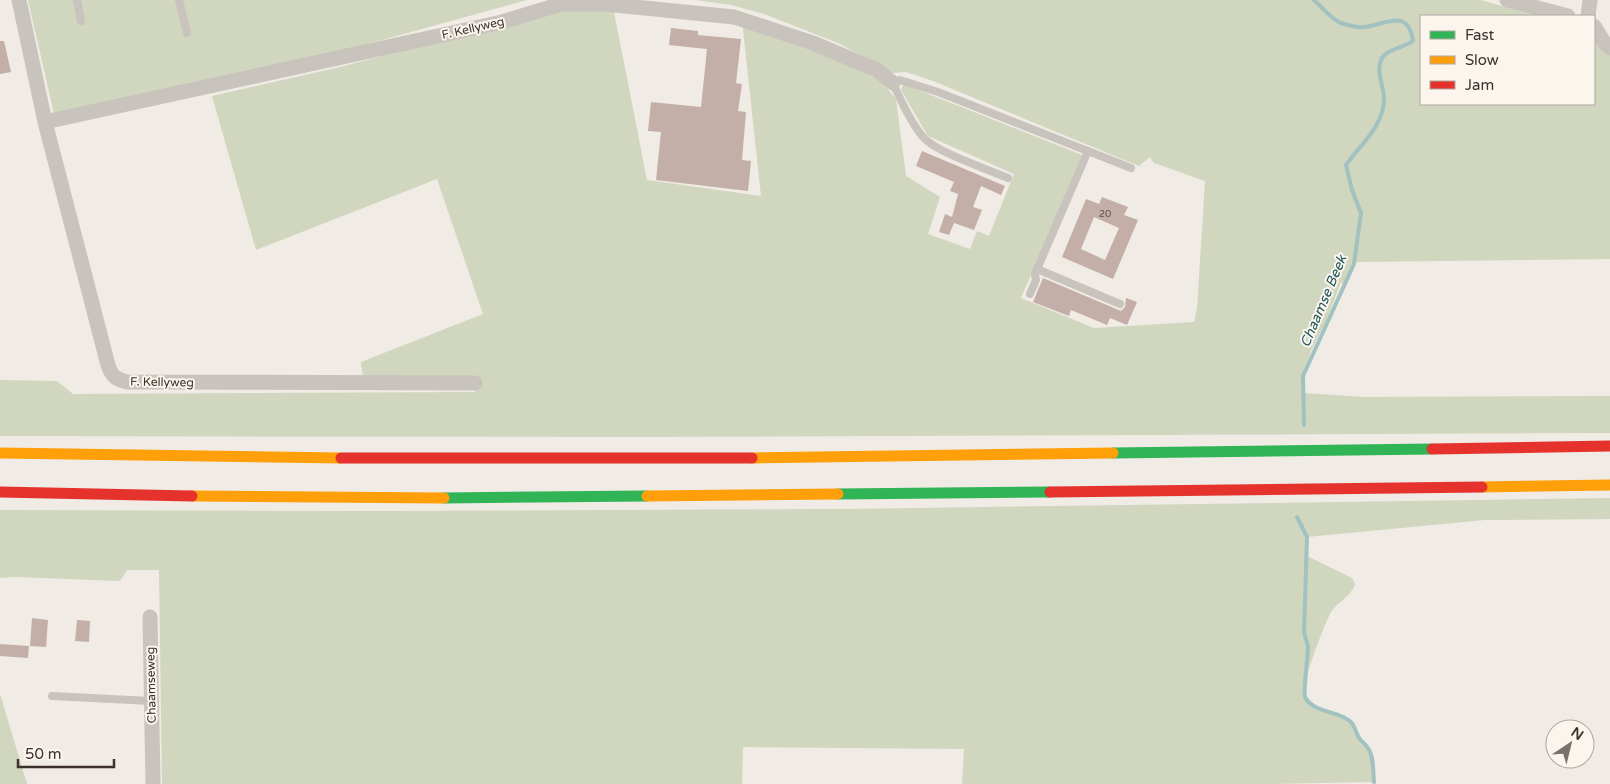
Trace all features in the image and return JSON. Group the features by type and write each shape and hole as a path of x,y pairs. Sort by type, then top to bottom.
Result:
{"highway":[{"path":"0,453 299,458 796,458 1610,446"},
{"path":"0,492 214,496 517,498 1610,485"}],"street":[{"name":"F. Kellyweg","path":"19,0 45,122 108,365 111,374 116,379 127,382 475,383"},
{"path":"1507,0 1564,15"},
{"path":"1588,15 1590,0"},
{"name":"F. Kellyweg","path":"45,122 502,22 561,4 606,4 734,17 813,43 877,70 893,83"},
{"path":"1595,28 1605,44 1610,48"},
{"name":"Chaamseweg","path":"150,616 153,784"}],"lane":[{"path":"77,0 80,21"},
{"path":"179,0 186,33"},
{"path":"1008,178 936,147 923,137 900,100 893,83 900,80 938,92 1131,168"},
{"path":"1030,294 1036,280 1035,274 1037,269 1088,151"},
{"path":"1037,269 1120,304"},
{"path":"52,696 151,701"}],"green space":[{"path":"28,0 527,0 342,51 54,114"},
{"path":"695,0 1481,0 1533,15 1420,15 1420,105 1595,105 1595,42 1599,49 1610,55 1610,259 1356,262 1348,281 1342,284 1341,282 1327,319 1311,351 1305,370 1304,393 1364,397 1610,396 1610,433 637,437 0,436 0,380 57,381 73,394 475,392 474,379 363,378 361,362 483,314 437,179 256,250 212,96 340,67 428,44 567,1 612,2 647,180 761,196 742,20 809,46 880,80 896,99 906,176 940,197 928,234 970,249 977,231 989,236 1014,174 928,136 901,90 903,84 1082,155 1021,298 1094,328 1194,322 1197,309 1205,181 1154,163 1150,157 1139,166 933,81 906,72 893,73 838,43 764,14 731,5"},
{"path":"1610,498 1610,519 1485,520 1307,537 1307,556 1352,578 1355,584 1351,592 1331,612 1307,675 1304,691 1305,698 1316,707 1341,715 1353,722 1358,736 1368,748 1371,756 1373,782 1271,784 962,784 964,749 743,747 742,784 162,784 159,570 127,570 120,581 0,578 0,510 849,509"},
{"path":"0,694 27,784 0,784"}],"building":[{"path":"671,28 698,31 698,35 741,39 736,83 742,84 738,111 746,112 742,160 751,161 748,191 656,180 661,132 648,131 651,102 701,107 707,49 669,45"},
{"path":"0,41 4,41 11,72 0,74"},
{"path":"922,151 1005,186 1001,195 981,186 973,207 982,210 974,230 954,223 949,235 939,232 945,214 952,217 958,194 950,191 954,182 916,166"},
{"path":"1102,197 1128,207 1124,215 1138,220 1113,279 1062,257 1086,199 1099,204","holes":["1094,217 1119,228 1105,260 1081,249"]},
{"path":"1043,278 1121,311 1125,307 1126,298 1137,302 1127,325 1110,318 1107,325 1071,310 1069,316 1033,302"},
{"path":"32,618 48,620 46,647 30,646"},
{"path":"77,620 90,621 89,642 75,641"},
{"path":"0,644 29,646 28,658 0,656"}],"waterway":[{"name":"Chaamse Beek","path":"1304,425 1303,376 1354,264 1361,213 1352,190 1346,165 1370,135 1380,118 1384,94 1379,69 1383,56 1413,41 1406,24 1401,21 1395,20 1364,27 1349,25 1334,19 1314,0"},
{"name":"Chaamse Beek","path":"1297,517 1307,537 1304,632 1308,647 1305,697 1313,705 1352,723 1359,738 1370,752 1374,782"}],"traffic: fast":[{"path":"1113,453 1432,449"},
{"path":"838,494 1050,492"},
{"path":"444,498 647,496"}],"traffic: slow":[{"path":"0,453 341,458"},
{"path":"752,458 1113,453"},
{"path":"1482,487 1610,485"},
{"path":"647,496 838,494"},
{"path":"192,496 444,498"}],"traffic: jam":[{"path":"1432,449 1610,446"},
{"path":"341,458 752,458"},
{"path":"1050,492 1482,487"},
{"path":"0,492 192,496"}]}
